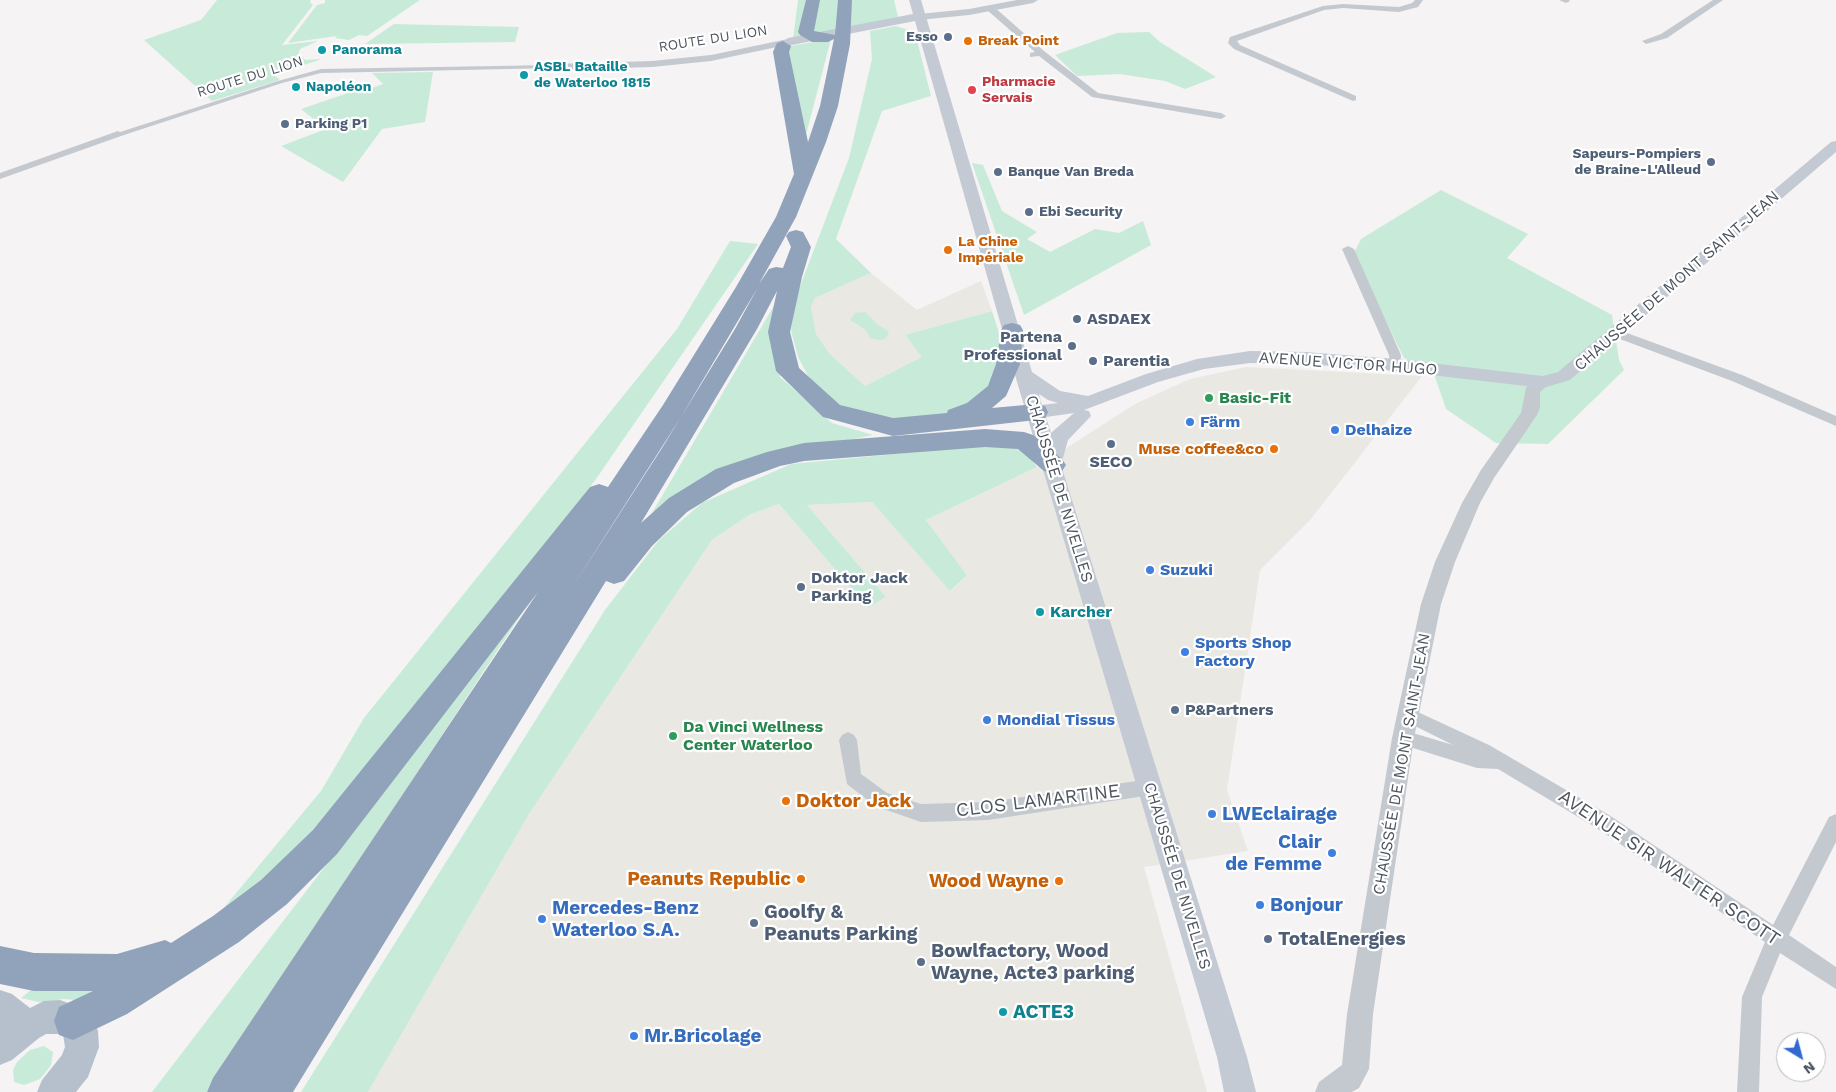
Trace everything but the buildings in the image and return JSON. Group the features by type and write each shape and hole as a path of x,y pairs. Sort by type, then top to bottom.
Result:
{"highway":[{"path":"813,0 806,32 819,37"},
{"path":"227,1092 672,412 752,278 786,217 829,106 842,44 845,0"},
{"path":"825,168 846,108 858,45 860,0"},
{"path":"785,44 781,52 804,174"},
{"path":"270,1092 721,372 796,236 811,202"},
{"path":"796,236 801,247 791,277 779,332 788,371 832,411 893,428 1038,417"},
{"path":"934,424 976,409 998,390 1008,364 1012,330"},
{"path":"72,1021 114,1001 198,949 274,892 325,842 644,434 672,412"},
{"path":"910,443 1038,417"},
{"path":"539,664 572,634 623,560 642,539 678,505 704,488 746,468 804,452 985,438 1024,441 1053,466"},
{"path":"0,965 34,972 117,973 198,949"}],"main road":[{"name":"CHAUSSÉE DE NIVELLES","path":"915,0 1024,375 1229,1048 1240,1092"},
{"name":"ROUTE DU LION","path":"785,44 882,23 921,23"},
{"name":"CHAUSSÉE DE MONT SAINT-JEAN","path":"1543,382 1564,376 1836,145"},
{"name":"AVENUE VICTOR HUGO","path":"1038,417 1106,404 1128,389 1152,378 1203,363 1250,357 1305,358 1396,365 1543,382"},
{"name":"AVENUE VICTOR HUGO","path":"1024,375 1055,396 1088,408"},
{"name":"AVENUE VICTOR HUGO","path":"1053,466 1059,437 1088,408"},
{"path":"0,1006 27,1026"},
{"path":"0,1048 27,1026 60,1017 72,1021 81,1031 82,1047 74,1078 54,1092"}],"street":[{"name":"ROUTE DU LION","path":"921,23 1033,0"},
{"path":"1354,98 1244,50 1232,42 1233,39 1323,8 1342,6 1399,10 1415,5 1419,0"},
{"path":"1646,41 1664,36 1719,0"},
{"path":"990,8 1036,54 1095,95 1221,116"},
{"name":"ROUTE DU LION","path":"0,176 118,134 280,82 321,72 669,62 712,58 785,44"},
{"path":"1348,249 1395,355 1396,365"},
{"path":"1616,333 1737,378 1836,421"},
{"name":"CHAUSSÉE DE MONT SAINT-JEAN","path":"1329,1092 1349,1078 1355,1069 1360,1014 1403,738 1431,604 1454,538 1487,474 1529,415 1532,408 1532,392 1536,386 1543,382"},
{"name":"AVENUE SIR WALTER SCOTT","path":"1407,714 1483,750 1500,762 1602,821 1836,978"},
{"name":"AVENUE SIR WALTER SCOTT","path":"1403,738 1477,760 1500,762"},
{"name":"CLOS LAMARTINE","path":"848,740 853,778 881,800 921,813 988,811 1150,788"},
{"path":"1748,1092 1752,997 1776,939 1836,823"}],"shaded area":[{"path":"871,273 917,310 981,281 992,311 905,335 923,357 865,386 829,353 816,335 811,307 815,298"},
{"path":"1246,367 1422,376 1311,519 1260,570 1227,790 1248,851 1144,867 1207,1092 368,1092 529,814 712,540 749,515 779,504 868,608 886,597 807,505 872,502 951,591 967,575 926,520 1037,467 1135,404 1190,379"}],"green space":[{"path":"217,0 311,0 310,2 313,5 282,45 318,41 300,49 298,55 306,60 322,59 274,75 280,80 212,101 144,40 201,20"},
{"path":"325,0 420,0 367,36 359,35 349,40 335,38 337,36 288,43 317,5 325,3"},
{"path":"798,0 894,0 898,17 793,39"},
{"path":"394,24 519,27 515,42 365,44"},
{"path":"896,26 915,32 931,96 882,111 836,239 871,273 815,298 811,307 816,334 829,353 865,386 922,357 905,335 992,311 999,333 1002,371 995,389 954,414 879,419 840,405 813,385 798,357 791,330 794,302 849,158 872,59 870,31"},
{"path":"1149,32 1160,42 1216,77 1185,89 1165,81 1120,74 1077,76 1055,55 1117,33"},
{"path":"831,39 803,146 785,47"},
{"path":"433,72 425,122 382,129 343,182 281,146 326,129 301,109 354,91 358,93 383,84 372,73"},
{"path":"972,163 983,165 1002,211 1037,232 1027,239 1050,252 1095,229 1119,233 1143,221 1151,245 1024,315"},
{"path":"1441,190 1528,234 1507,258 1612,315 1619,360 1624,370 1548,444 1496,443 1446,409 1434,374 1404,358 1353,255 1361,239"},
{"path":"730,241 758,244 596,479 308,849 207,928 321,791 364,718 677,329"},
{"path":"775,304 780,377 832,423 873,435 751,460 649,518"},
{"path":"865,312 878,325 887,330 889,333 885,339 870,338 866,330 850,320 855,313"},
{"path":"1000,444 1026,452 1037,467 926,520 967,575 950,591 872,502 807,505 886,597 868,608 779,504 749,515 712,540 529,814 368,1092 301,1092 605,610 659,540 702,503 791,464"},
{"path":"538,589 207,1092 152,1092"},
{"path":"32,989 105,990 75,1000 63,999 43,1003 21,998"},
{"path":"44,1046 53,1052 51,1065 46,1072 40,1079 24,1085 14,1082 13,1070 17,1062 30,1050"}],"place":[{"name":"Esso","path":"948,37"},
{"name":"Break Point","path":"968,41"},
{"name":"Panorama","path":"322,50"},
{"name":"ASBL Bataille de Waterloo 1815","path":"524,75"},
{"name":"Napoléon","path":"296,87"},
{"name":"Pharmacie Servais","path":"972,90"},
{"name":"Parking P1","path":"285,124"},
{"name":"Sapeurs-Pompiers de Braine-L'Alleud","path":"1711,162"},
{"name":"Banque Van Breda","path":"998,172"},
{"name":"Ebi Security","path":"1029,212"},
{"name":"La Chine Impériale","path":"948,250"},
{"name":"ASDAEX","path":"1077,319"},
{"name":"Partena Professional","path":"1072,346"},
{"name":"Parentia","path":"1093,361"},
{"name":"Basic-Fit","path":"1209,398"},
{"name":"Färm","path":"1190,422"},
{"name":"Delhaize","path":"1335,430"},
{"name":"SECO","path":"1111,444"},
{"name":"Muse coffee&co","path":"1274,449"},
{"name":"Suzuki","path":"1150,570"},
{"name":"Doktor Jack Parking","path":"801,587"},
{"name":"Karcher","path":"1040,612"},
{"name":"Sports Shop Factory","path":"1185,652"},
{"name":"P&Partners","path":"1175,710"},
{"name":"Mondial Tissus","path":"987,720"},
{"name":"Da Vinci Wellness Center Waterloo","path":"673,736"},
{"name":"Doktor Jack","path":"786,801"},
{"name":"LWEclairage","path":"1212,814"},
{"name":"Clair de Femme","path":"1332,853"},
{"name":"Peanuts Republic","path":"801,879"},
{"name":"Wood Wayne","path":"1059,881"},
{"name":"Bonjour","path":"1260,905"},
{"name":"Mercedes-Benz Waterloo S.A.","path":"542,919"},
{"name":"Goolfy & Peanuts Parking","path":"754,923"},
{"name":"TotalEnergies","path":"1268,939"},
{"name":"Bowlfactory, Wood Wayne, Acte3 parking","path":"921,962"},
{"name":"ACTE3","path":"1003,1012"},
{"name":"Mr.Bricolage","path":"634,1036"}]}
